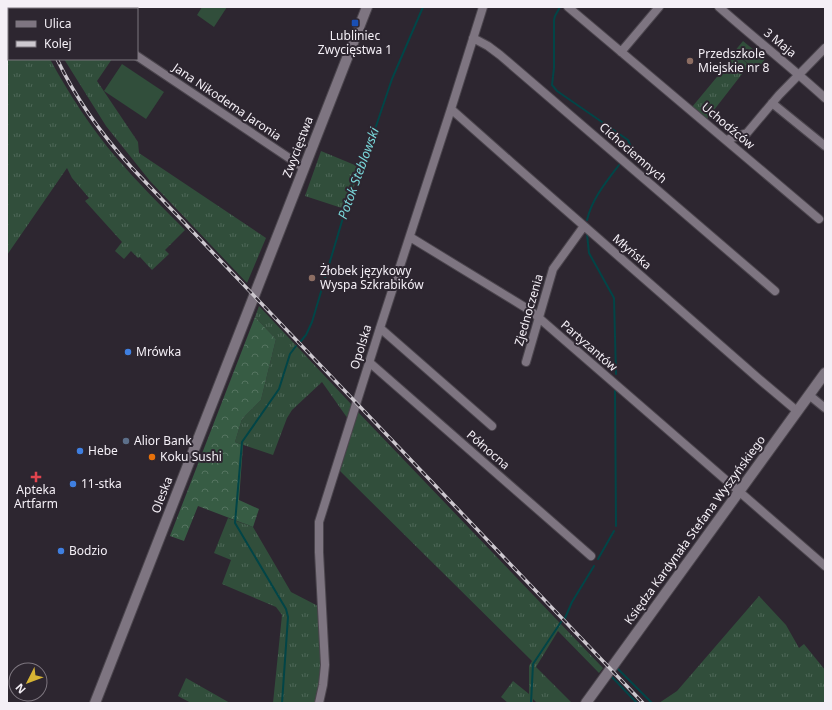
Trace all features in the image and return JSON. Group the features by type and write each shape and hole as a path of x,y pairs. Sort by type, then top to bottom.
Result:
{"street":[{"name":"Zwycięstwa","path":"254,297 367,7"},
{"name":"Opolska","path":"319,703 325,665 318,526 335,468 483,7"},
{"name":"Uchodźców","path":"568,7 819,219"},
{"path":"621,52 659,7"},
{"name":"3 Maja","path":"720,7 763,46 799,74 825,98"},
{"name":"Cichociemnych","path":"473,38 488,46 500,55 775,290"},
{"path":"726,140 747,133 772,103 825,48"},
{"name":"Jana Nikodema Jaronia","path":"138,57 304,168"},
{"path":"772,103 825,146"},
{"name":"Młyńska","path":"451,108 797,411"},
{"name":"Zjednoczenia","path":"526,362 553,270 584,226"},
{"name":"Partyzantów","path":"410,237 539,317 825,566"},
{"name":"Oleska","path":"95,703 254,297"},
{"path":"380,328 492,426"},
{"name":"Północna","path":"369,362 591,556"},
{"name":"Księdza Kardynała Stefana Wyszyńskiego","path":"586,703 825,373"},
{"path":"809,395 825,408"}],"green space":[{"path":"7,7 27,7 8,8 8,60 51,60 80,109 106,145 140,185 185,230 165,250 169,254 152,270 140,257 138,258 131,251 124,259 115,251 122,242 85,201 89,198 72,178 67,168 7,255"},
{"path":"202,7 227,7 214,27 197,15"},
{"path":"743,41 765,59 757,71 734,52"},
{"path":"736,54 749,65 707,119 692,107"},
{"path":"65,60 111,60 97,81 138,142 139,153 266,238 247,283 150,181 106,126"},
{"path":"122,64 164,92 146,119 104,91"},
{"path":"321,151 362,168 349,198 351,211 305,196"},
{"path":"259,306 352,405 348,419 322,382 292,410 287,418 273,455 235,442 242,419 261,400 276,339 255,317"},
{"path":"255,317 276,339 261,400 242,419 235,442 243,445 239,500 259,509 253,527 198,506 184,541 170,536"},
{"path":"358,412 603,668 599,673 558,631 536,667 572,703 537,703 533,699 533,703 508,703 501,697 513,681 529,694 529,666 532,661 340,471"},
{"path":"228,518 253,527 291,592 320,607 321,655 320,678 316,703 273,703 282,615 276,607 222,584 231,560 214,553"},
{"path":"759,596 786,625 799,648 804,644 825,670 825,703 659,703 677,691"},
{"path":"186,678 230,703 191,703 178,696"}],"waterway":[{"name":"Potok Steblowski","path":"301,341 306,335 312,322 345,211 349,191 371,141 392,79 423,7"},
{"path":"560,7 554,20 554,68 552,85 557,91 628,140 631,147 627,154"},
{"path":"587,220 592,205 604,184 619,165"},
{"path":"587,234 589,253 614,298 616,374"},
{"name":"Potok Steblowski","path":"282,703 288,617 286,609 235,523 242,442 279,389 290,354 296,346"},
{"path":"615,391 616,526"},
{"path":"598,559 614,531"},
{"path":"565,618 572,602 594,566"},
{"path":"531,703 533,664 561,622"},
{"path":"618,669 652,703"},
{"path":"612,677 637,703"}],"railway":[{"path":"57,60 64,74 90,116 110,143 132,168 643,703"}],"place":[{"name":"Lubliniec Zwycięstwa 1","path":"355,23"},
{"name":"Przedszkole Miejskie nr 8","path":"690,61"},
{"name":"Żłobek językowy Wyspa Szkrabików","path":"312,278"},
{"name":"Mrówka","path":"128,352"},
{"name":"Alior Bank","path":"126,441"},
{"name":"Hebe","path":"80,451"},
{"name":"Koku Sushi","path":"152,457"},
{"name":"Apteka Artfarm","path":"36,477"},
{"name":"11-stka","path":"73,484"},
{"name":"Bodzio","path":"61,551"}]}
